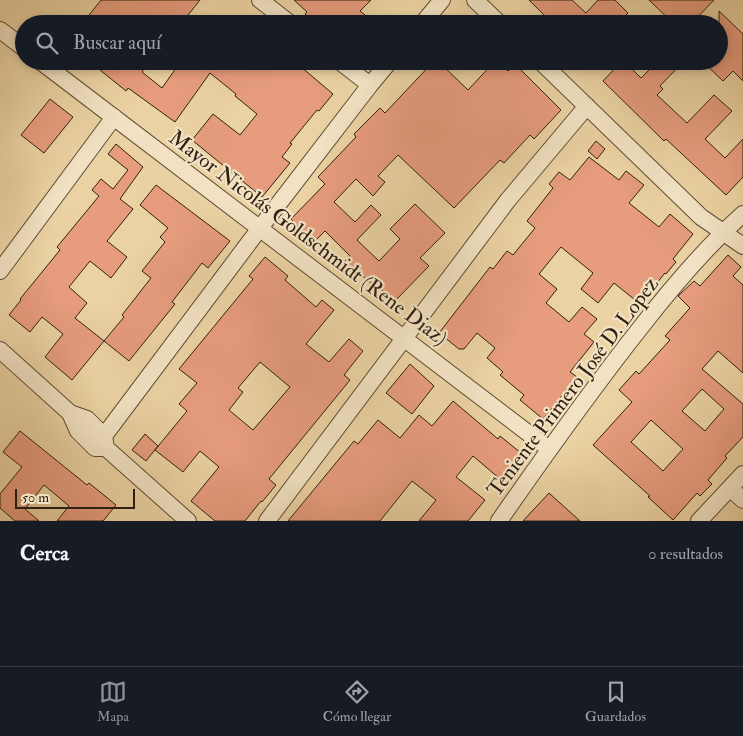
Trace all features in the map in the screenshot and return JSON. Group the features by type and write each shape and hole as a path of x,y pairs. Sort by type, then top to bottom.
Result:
{"street":[{"path":"260,0 279,15"},
{"path":"430,15 442,0"},
{"path":"475,0 491,15"},
{"path":"0,30 15,41"},
{"name":"Mayor Nicolás Goldschmidt (Rene Diaz)","path":"52,70 549,448"},
{"path":"351,70 370,85"},
{"path":"0,350 70,414 78,432 95,448 105,442 260,228 382,70"},
{"path":"550,70 702,217 743,246"},
{"path":"267,521 508,200 588,106"},
{"path":"0,271 114,118"},
{"name":"Teniente Primero José D. Lopez","path":"499,521 606,370 656,308 723,232 743,214"},
{"path":"105,442 188,521"},
{"path":"699,521 743,474"},
{"path":"730,488 743,500"}],"building":[{"path":"101,0 200,0 188,15 89,15"},
{"path":"294,0 371,0 360,11 365,15 306,15 307,12"},
{"path":"529,0 572,0 586,13 598,0 615,0 628,13 626,15 544,15"},
{"path":"649,0 714,0 700,15 665,15"},
{"path":"728,20 743,34 743,81 733,71 723,81 711,70 728,70"},
{"path":"100,70 143,70 142,72 162,88 175,70 305,70 333,94 290,143 292,144 282,157 290,163 262,197 192,140 213,114 240,135 257,114 210,73 175,122 128,88 126,91"},
{"path":"426,70 447,70 468,90 487,70 521,70 561,110 534,139 530,135 504,163 500,160 454,208 398,155 378,176 385,182 373,196 356,179 334,202 355,222 371,205 381,215 357,240 379,261 400,239 390,229 415,204 445,233 420,258 429,266 394,302 378,286 376,288 357,271 353,276 341,265 350,256 325,231 314,242 291,219 325,184 318,177 356,137 354,134 380,108 385,113"},
{"path":"613,70 633,70 641,78 649,70 675,70 660,86 663,89 657,95 687,123 714,95 732,111 705,139 725,158 743,139 743,177 726,195 666,139 664,141 603,81"},
{"path":"50,99 73,117 44,153 21,135"},
{"path":"596,141 605,149 597,159 588,151"},
{"path":"116,144 143,167 120,199 133,209 107,241 127,257 111,278 90,261 69,287 87,303 75,318 104,341 72,380 45,357 63,334 42,317 30,332 9,315 60,250 57,247 99,196 92,190 101,179 113,189 128,170 108,154"},
{"path":"589,157 619,180 626,171 644,185 629,203 659,227 670,214 693,234 673,259 676,262 640,304 614,283 598,303 581,289 593,273 561,247 539,274 557,289 546,303 569,322 582,307 597,319 584,334 594,342 570,372 577,377 543,419 520,400 524,395 500,375 503,372 487,358 495,348 477,333 464,349 459,349 439,333 490,267 493,269 507,251 513,255 535,228 527,221 553,188 549,184 559,172 570,180"},
{"path":"156,185 230,241 208,268 202,263 172,302 175,304 129,361 104,341 124,317 122,315 151,278 142,271 165,242 160,237 168,228 140,205"},
{"path":"728,255 741,267 733,276 743,285 743,373 718,351 702,369 743,404 743,437 725,456 727,458 708,480 712,484 700,496 697,493 673,520 648,497 650,496 593,445 632,402 619,390 636,371 639,374 670,340 665,336 690,308 678,296 694,281 700,286","holes":["702,389 724,409 705,431 682,411","651,420 683,449 663,471 631,442"]},
{"path":"265,257 288,276 285,280 316,307 322,300 334,310 306,344 329,362 349,339 363,351 344,375 350,380 269,479 276,485 262,502 245,521 215,521 191,501 219,467 200,451 183,472 155,450 187,411 179,404 197,383 179,369 253,279 249,276","holes":["260,362 290,387 253,430 229,410 243,392 238,388"]},
{"path":"410,364 434,386 412,414 386,393"},
{"path":"453,401 498,439 500,436 521,453 500,479 473,456 456,477 485,500 468,521 419,521 436,500 412,481 380,521 288,521 354,441 358,444 378,420 400,438 419,415 432,426"},
{"path":"20,431 87,485 89,483 116,505 103,521 57,521 69,506 44,485 25,509 39,521 15,521 0,508 0,494 22,467 3,452"},
{"path":"145,434 158,446 146,461 132,450"},
{"path":"549,493 580,521 523,521"}]}
